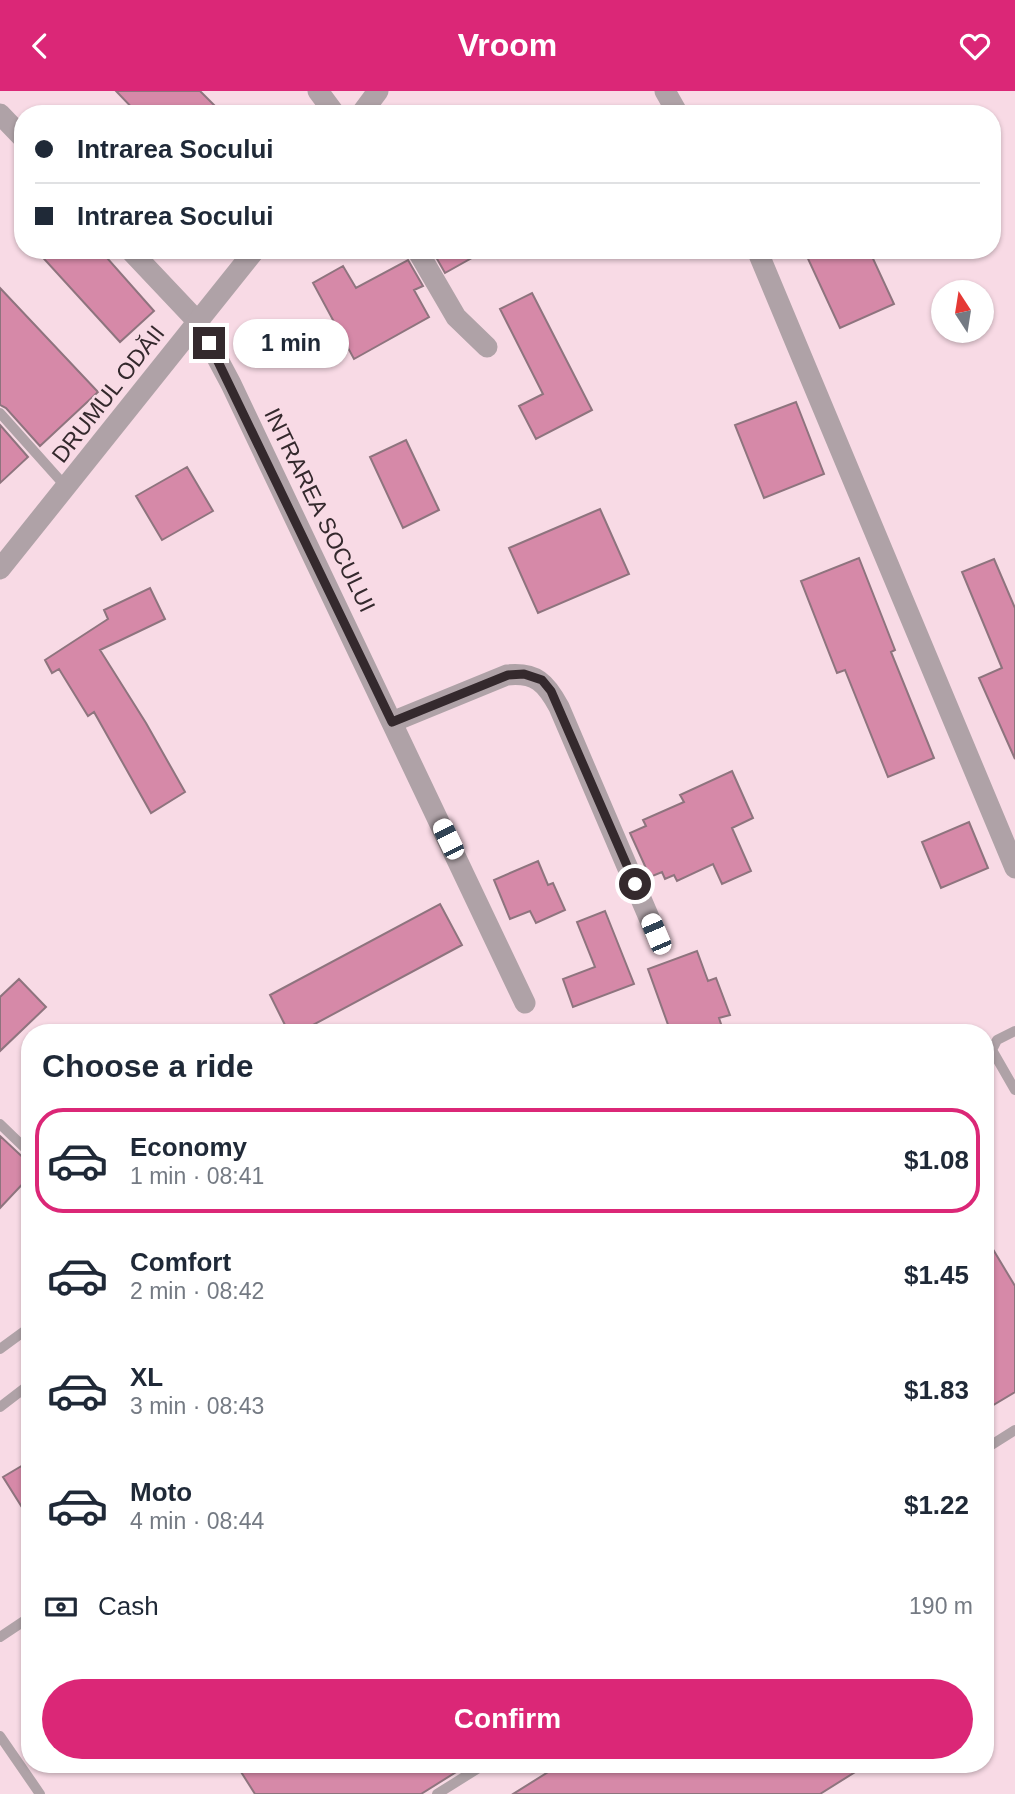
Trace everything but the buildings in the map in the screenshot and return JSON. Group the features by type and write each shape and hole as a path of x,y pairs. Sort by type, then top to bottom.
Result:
{"street":[{"path":"317,91 328,105"},
{"path":"0,114 14,129"},
{"name":"INTRAREA SOCULUI","path":"138,259 198,322 231,384 526,1003"},
{"name":"DRUMUL ODĂII","path":"0,569 248,259"},
{"path":"422,259 456,317 487,347"},
{"path":"761,259 1015,868"},
{"path":"392,722 508,675 524,674 542,680 559,707 656,934"}],"lane":[{"path":"0,413 67,488"},
{"path":"994,1046 997,1040 1015,1031"},
{"path":"994,1053 1015,1090"},
{"path":"0,1124 21,1144"},
{"path":"0,1349 21,1334"},
{"path":"0,1407 21,1391"},
{"path":"994,1443 1015,1430"},
{"path":"0,1637 21,1623"},
{"path":"0,1736 21,1766"},
{"path":"26,1773 40,1794"},
{"path":"437,1794 471,1773"}],"route":[{"path":"209,343 392,722 508,675 524,674 542,680 559,707 635,884"}]}
